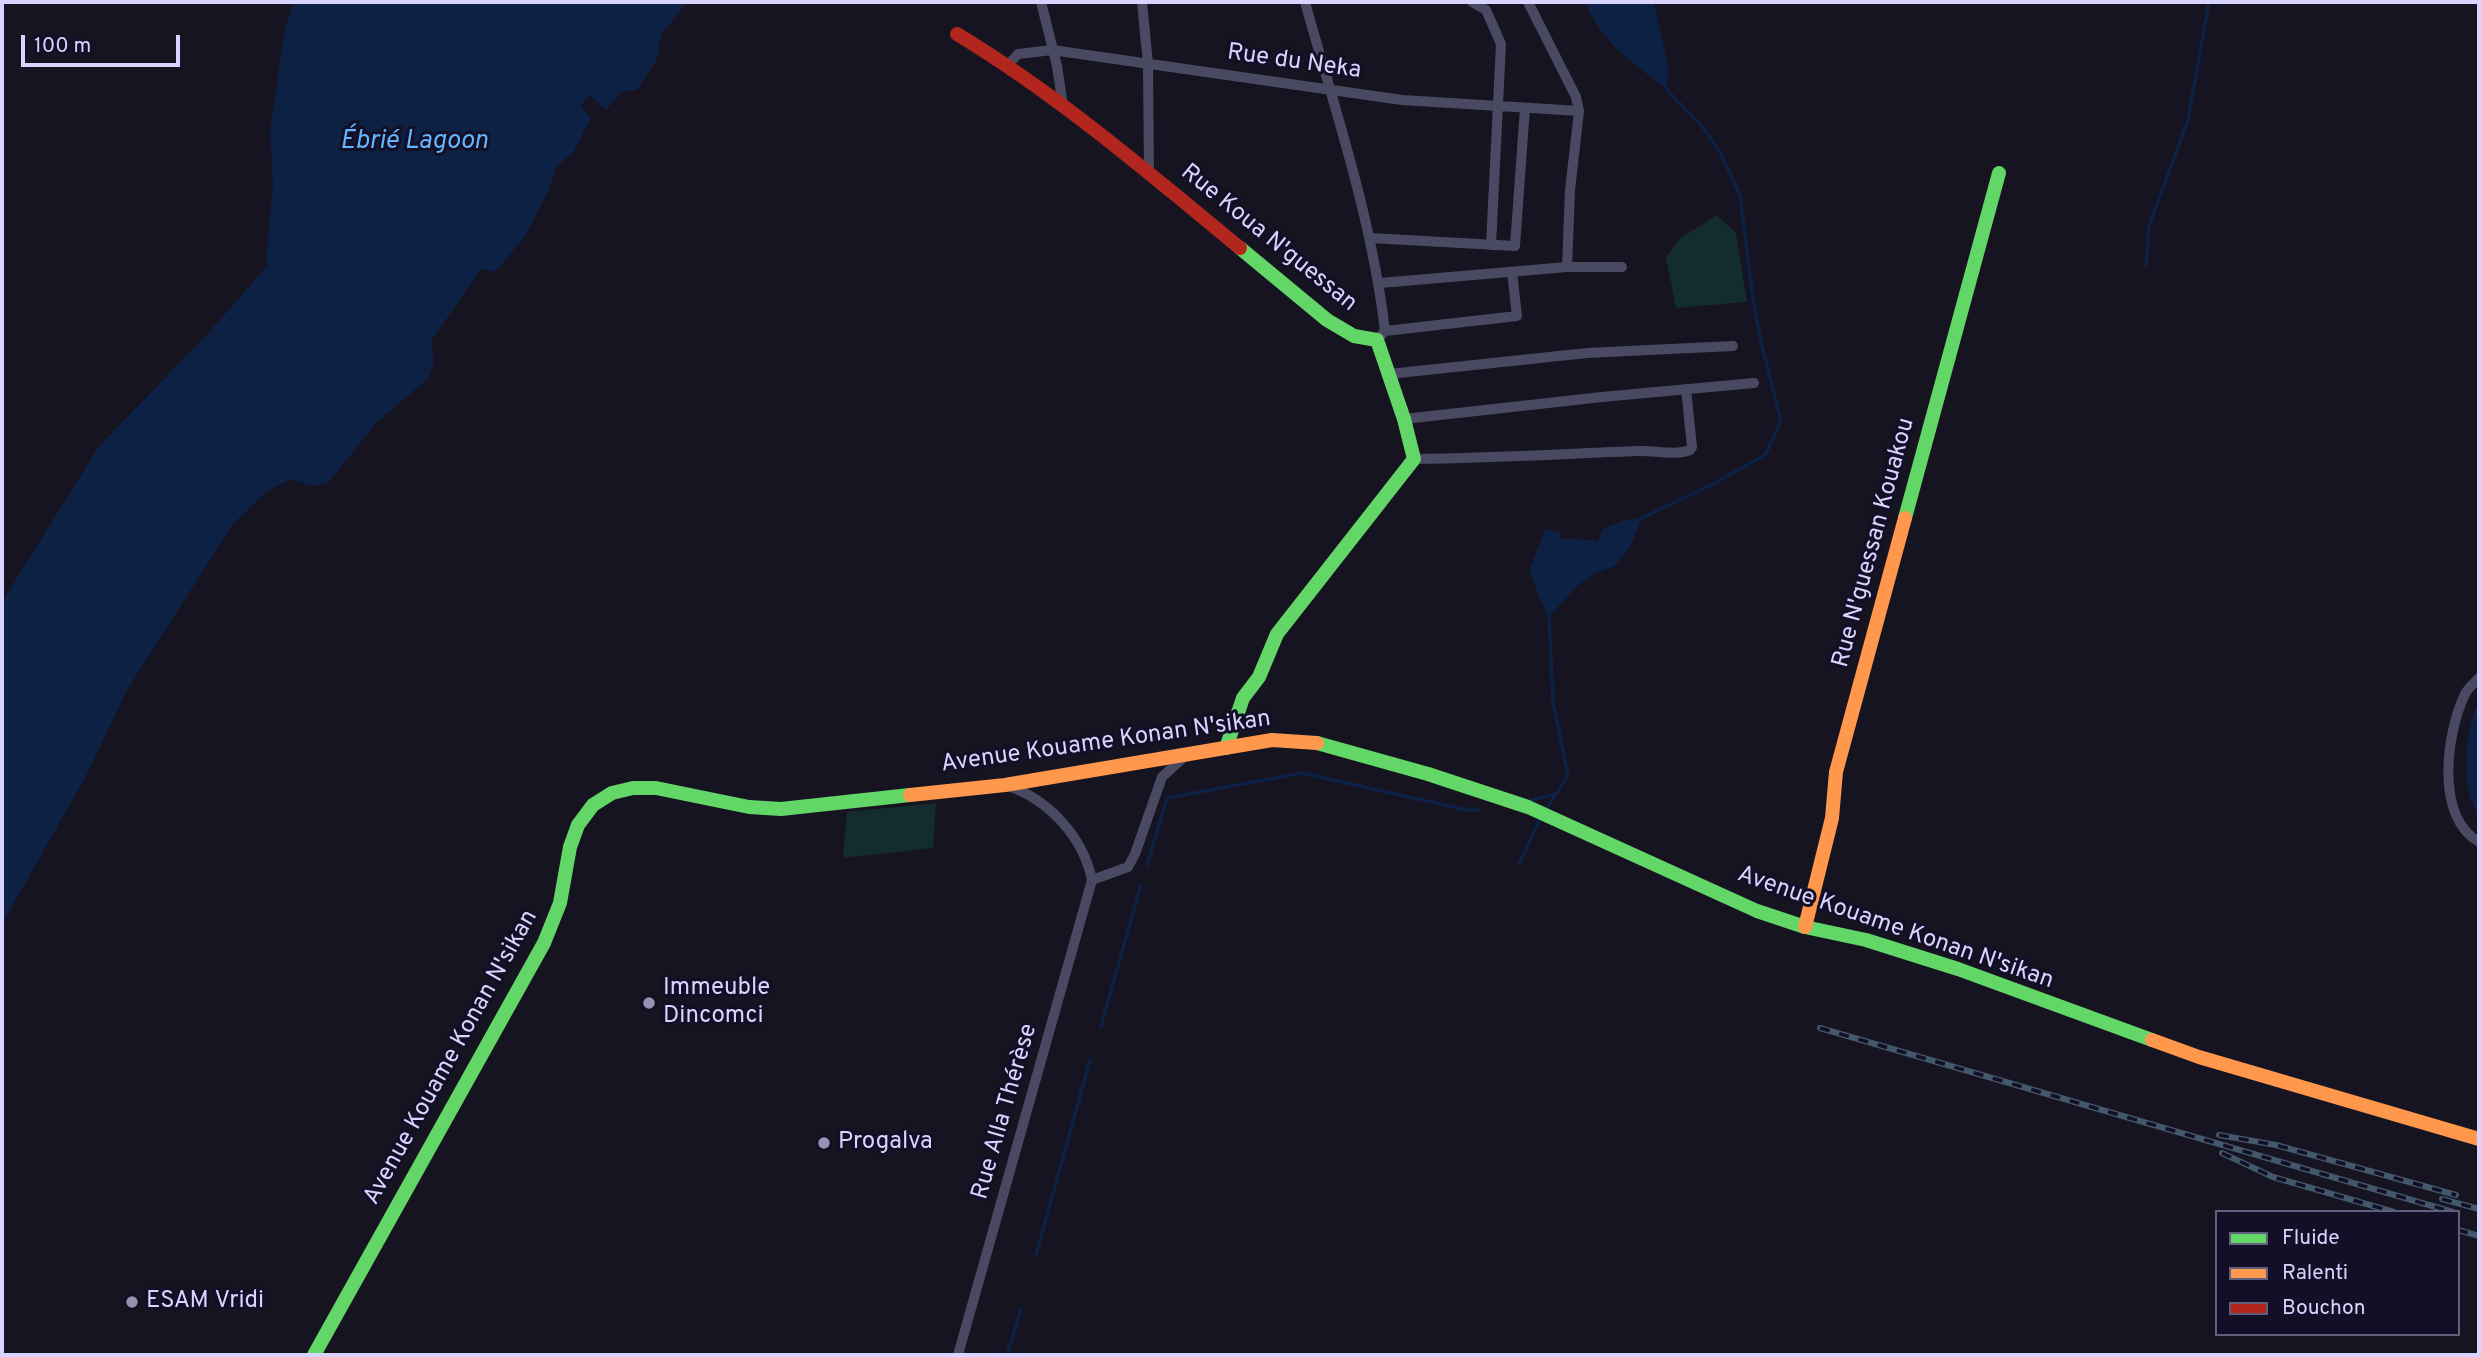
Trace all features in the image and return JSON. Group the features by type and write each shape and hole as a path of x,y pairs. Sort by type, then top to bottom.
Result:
{"street":[{"path":"1041,2 1063,106"},
{"path":"1142,2 1148,64 1149,173"},
{"path":"1305,2 1370,238 1380,283 1381,335 1389,374 1414,459"},
{"path":"1472,2 1486,10 1501,44 1491,245"},
{"path":"1528,2 1576,97 1579,111 1570,190 1567,267"},
{"name":"Rue Koua N'guessan","path":"957,34 1008,65 1063,106 1149,173 1327,320 1354,335 1381,335"},
{"name":"Rue du Neka","path":"1008,65 1018,54 1052,50 1402,100 1579,111"},
{"path":"1370,238 1512,247 1516,242 1525,108"},
{"name":"Rue N'guessan Kouakou","path":"1805,927 1832,818 1836,772 1999,173"},
{"path":"1380,283 1567,267 1622,267"},
{"path":"1381,335 1517,316 1512,272"},
{"path":"1389,374 1587,354 1733,346"},
{"path":"1404,419 1754,383"},
{"path":"1414,459 1654,450 1685,452 1692,447 1686,389"},
{"path":"1226,748 1243,698 1259,677 1277,634 1414,459"},
{"path":"2479,678 2466,692 2454,727 2448,763 2451,799 2457,820 2471,838 2479,842"},
{"name":"Avenue Kouame Konan N'sikan","path":"314,1355 544,943 558,912 570,847 578,824 605,797 625,789 647,785 751,807 781,809 1005,785 1272,740 1318,743 1428,774 1528,807 1757,911 1805,927 1866,940 1958,969 2199,1057 2479,1139"},
{"path":"1005,785 1038,800 1072,833 1090,869 1092,880 1128,866 1135,854 1162,777 1186,755"},
{"name":"Rue Alla Thérèse","path":"958,1355 1092,880"}],"green space":[{"path":"1717,215 1736,233 1747,302 1676,308 1666,257 1679,239"},
{"path":"936,803 933,848 843,858 847,812"}],"water":[{"name":"Ébrié Lagoon","path":"293,2 687,2 661,35 657,59 637,90 621,92 606,110 590,95 580,106 591,118 573,153 556,167 549,190 526,235 495,272 481,269 431,341 434,362 428,379 377,422 328,483 312,486 291,479 267,491 233,524 127,690 86,776 2,924 2,602 99,446 202,340 269,264 266,262 273,183 270,132 285,28"},
{"path":"1585,2 1654,2 1668,66 1667,90 1630,61 1610,41 1600,30"},
{"path":"1642,518 1631,545 1615,566 1596,573 1577,586 1548,618 1529,571 1545,529 1559,532 1561,538 1598,541 1602,530 1621,521"},
{"path":"2479,702 2479,814 2469,791 2467,759 2470,726"}],"waterway":[{"path":"2146,265 2149,226 2188,120 2209,2"},
{"path":"1640,519 1715,483 1765,455 1781,421 1753,299 1740,195 1721,154 1702,126 1665,86"},
{"path":"1548,806 1568,776 1553,702 1549,616"},
{"path":"1147,865 1167,798 1302,773 1467,810 1478,810"},
{"path":"1529,801 1555,794"},
{"path":"1519,864 1540,819"},
{"path":"1101,1026 1141,885"},
{"path":"1036,1255 1090,1060"},
{"path":"1007,1355 1021,1309"}],"railway":[{"path":"1820,1028 2446,1210"},
{"path":"2219,1135 2276,1145 2456,1195"},
{"path":"2222,1153 2273,1177 2387,1210"},
{"path":"2442,1199 2479,1209"},
{"path":"2460,1231 2479,1236"}],"traffic: fast":[{"path":"1905,518 1999,173"},
{"path":"1226,748 1243,698 1259,677 1277,634 1414,459 1404,419 1377,340 1354,336 1327,320 1240,248"},
{"path":"1317,743 1428,774 1528,807 1757,911 1805,927 1866,940 1958,969 2152,1040"},
{"path":"314,1355 544,943 560,903 570,847 578,825 593,805 612,793 633,788 656,788 749,807 781,809 910,795"}],"traffic: slow":[{"path":"1805,927 1832,818 1836,772 1905,518"},
{"path":"910,795 1005,785 1272,740 1317,743"},
{"path":"2152,1040 2199,1057 2479,1139"}],"traffic: jam":[{"path":"957,34 1067,109 1240,248"}],"place":[{"name":"Immeuble Dincomci","path":"649,1003"},
{"name":"Progalva","path":"824,1143"},
{"name":"ESAM Vridi","path":"132,1302"}]}
